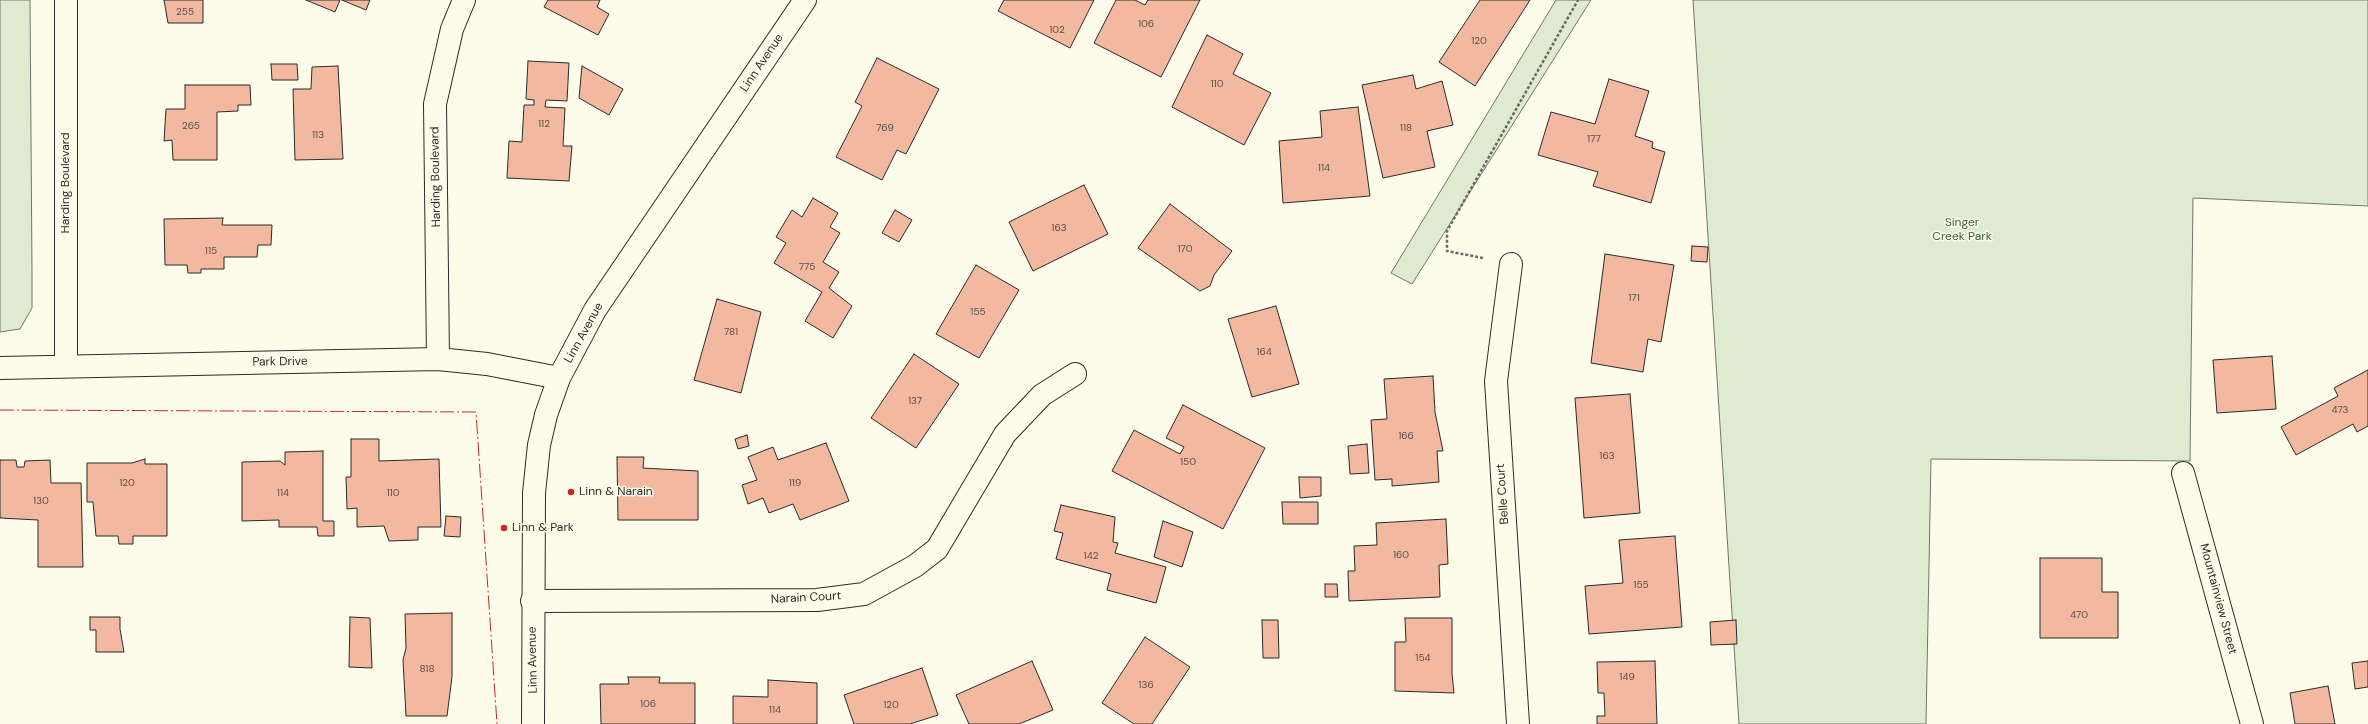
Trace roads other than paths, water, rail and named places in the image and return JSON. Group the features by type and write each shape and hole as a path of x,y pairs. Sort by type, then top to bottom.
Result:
{"street":[{"name":"Harding Boulevard","path":"66,0 66,366"},
{"name":"Harding Boulevard","path":"438,359 435,104 452,29 464,0"},
{"name":"Linn Avenue","path":"533,724 532,600 534,493 536,471 546,415 559,378 595,310 805,0"},
{"name":"Belle Court","path":"1511,264 1496,381 1518,724"},
{"name":"Park Drive","path":"0,368 438,359 487,364 559,378"},
{"name":"Narain Court","path":"532,600 817,600 864,594 915,566 937,549 1005,434 1042,395 1075,374"},
{"name":"Mountainview Street","path":"2183,473 2252,724"}],"place":[{"name":"Linn & Narain","path":"571,492"},
{"name":"Linn & Park","path":"504,528"}],"park label":[{"name":"Singer Creek Park","path":"1962,230"}]}
